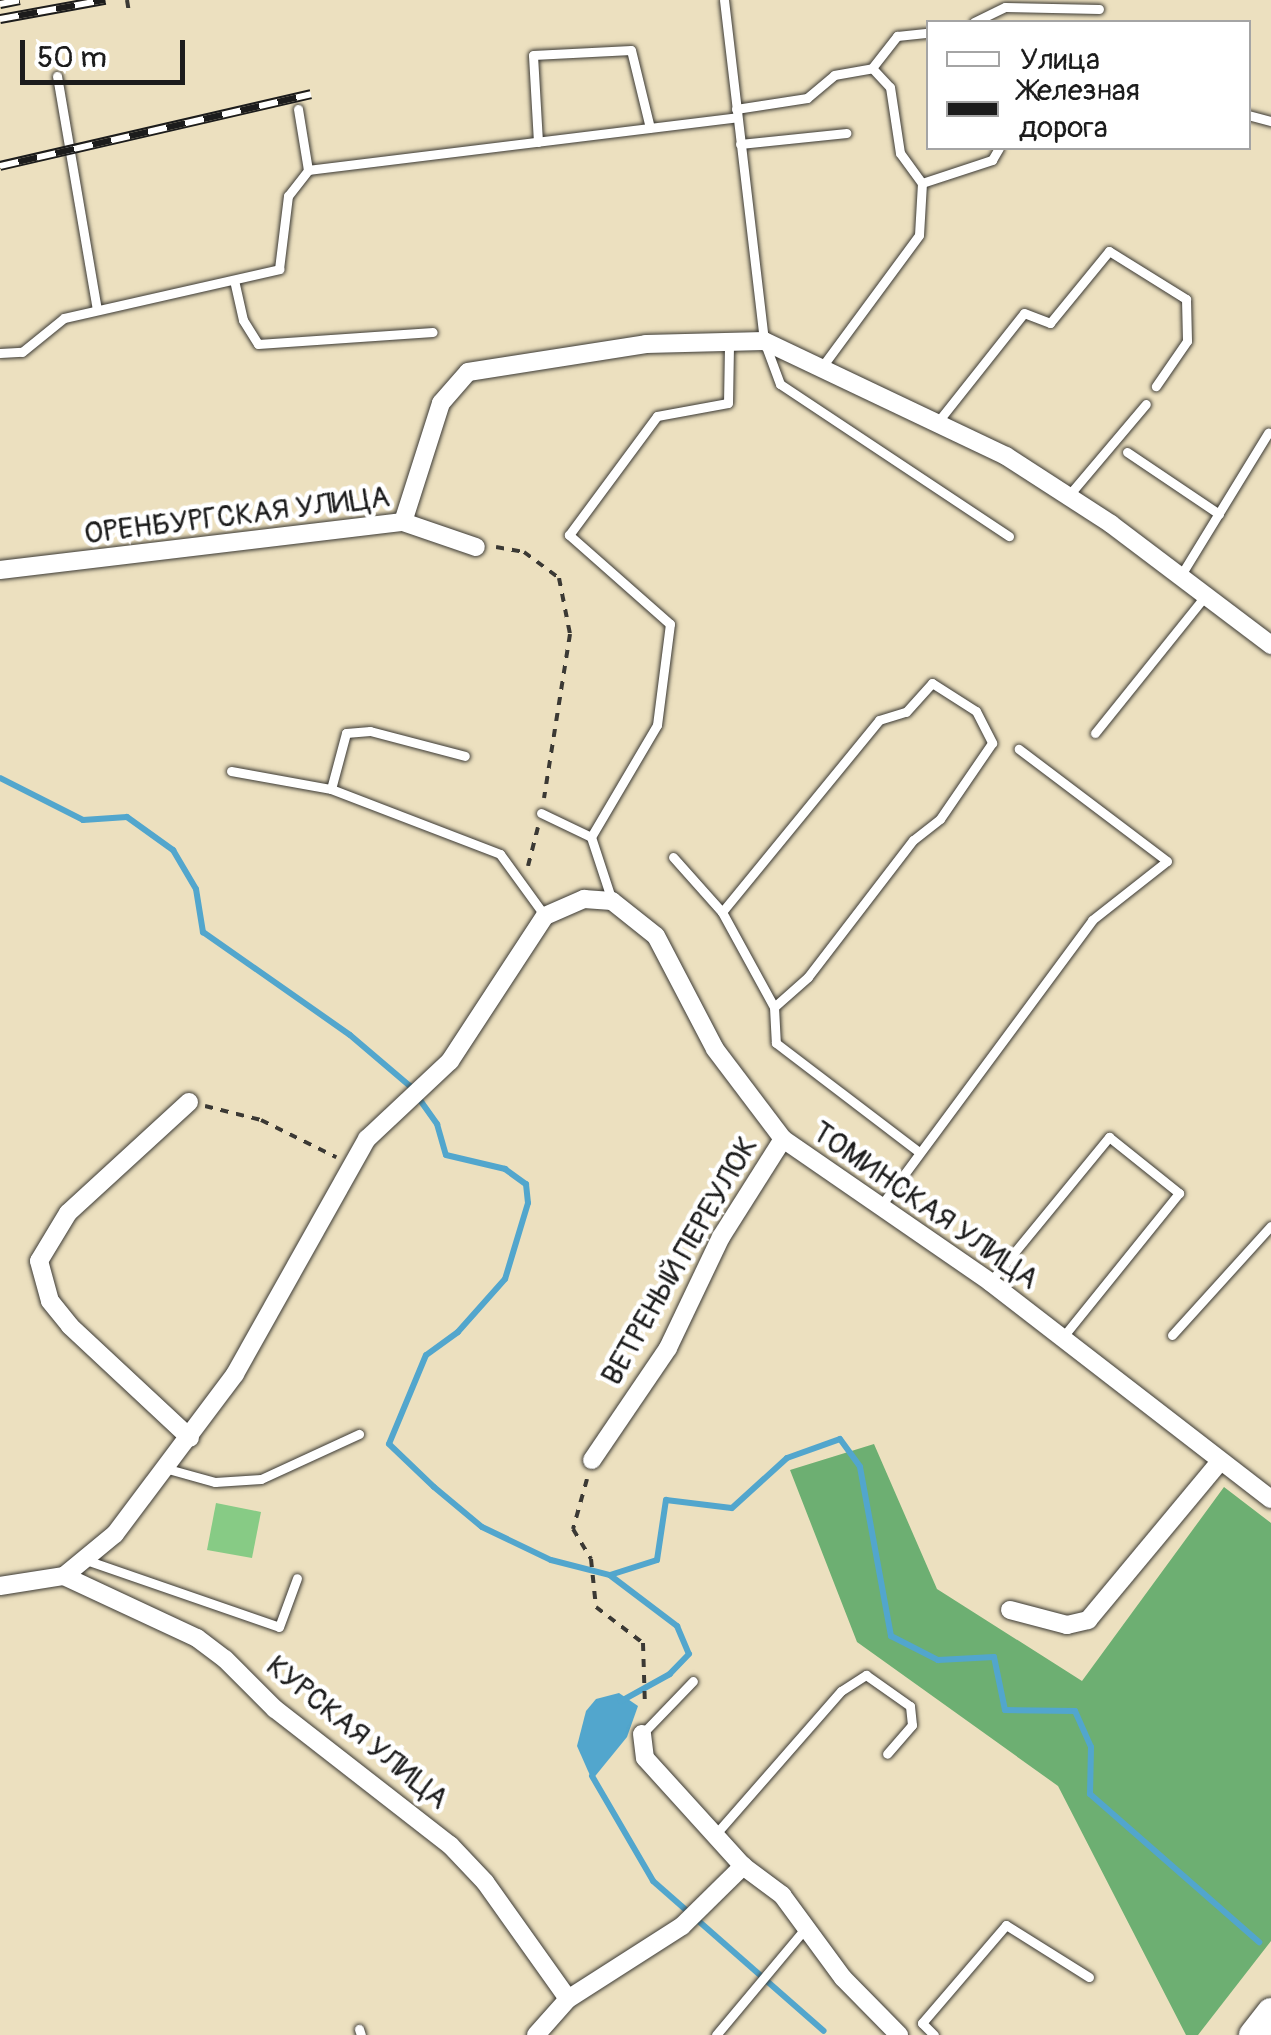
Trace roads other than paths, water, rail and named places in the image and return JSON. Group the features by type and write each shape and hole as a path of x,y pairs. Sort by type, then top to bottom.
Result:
{"main road":[{"path":"1253,2035 1271,2012"}],"street":[{"path":"403,522 441,403 468,372 646,344 764,340 940,419 1070,495 1269,639"},
{"name":"ОРЕНБУРГСКАЯ УЛИЦА","path":"0,570 403,522 476,548"},
{"path":"0,1586 64,1576 86,1560 168,1469 272,1313 349,1164 450,1061 544,916 584,898 612,901"},
{"name":"ТОМИНСКАЯ УЛИЦА","path":"612,901 656,936 715,1049 783,1140 990,1282 1219,1463 1271,1499"},
{"path":"189,1102 68,1213 39,1261 50,1302 70,1326 190,1438"},
{"name":"ВЕТРЕНЫЙ ПЕРЕУЛОК","path":"592,1460 668,1348 721,1237 783,1140"},
{"path":"1010,1610 1067,1625 1088,1620 1219,1463"},
{"name":"КУРСКАЯ УЛИЦА","path":"64,1576 197,1638 275,1709 417,1814 484,1882 568,2000"},
{"path":"642,1734 645,1758 743,1866 808,1926 843,1978 899,2035"},
{"path":"536,2035 568,2000 682,1926 743,1866"}],"lane":[{"path":"724,0 764,340 780,384 1009,536"},
{"path":"978,20 1005,8 1099,9"},
{"path":"0,353 22,352 64,318 279,270 288,196 308,170 650,128 807,98 834,74 872,68 897,36 926,33"},
{"path":"538,142 533,55 631,50 650,128"},
{"path":"824,364 918,235 922,183 900,153 890,87 872,68"},
{"path":"56,76 97,310"},
{"path":"298,109 308,170"},
{"path":"740,144 846,133"},
{"path":"922,183 992,160 998,150"},
{"path":"940,419 1024,313 1050,322 1110,250 1186,300 1187,341 1156,386"},
{"path":"234,280 243,320 258,344 432,332"},
{"path":"591,837 657,725 670,624 569,534 657,416 728,403 729,340"},
{"path":"1070,495 1146,404"},
{"path":"1181,575 1268,433"},
{"path":"1127,452 1219,514"},
{"path":"1095,733 1206,594"},
{"path":"722,912 878,720 906,712 932,683 976,711 992,743 940,820 913,840 808,977 774,1007"},
{"path":"331,789 346,733 370,730 465,756"},
{"path":"879,1209 1092,920 1167,861 1019,749"},
{"path":"231,771 331,789 500,854 544,916"},
{"path":"541,813 591,837 612,901"},
{"path":"673,858 722,912 774,1007 776,1043 919,1152"},
{"path":"990,1282 1109,1136 1179,1192 1062,1339"},
{"path":"1172,1335 1271,1226"},
{"path":"168,1469 216,1482 261,1479 359,1434"},
{"path":"86,1560 279,1627 297,1578"},
{"path":"714,1836 841,1690 866,1675 910,1706 912,1724 887,1754"},
{"path":"642,1734 692,1681"},
{"path":"934,2035 922,2023 1006,1925 1089,1976"},
{"path":"716,2035 808,1926"},
{"path":"724,2025 736,2035"}],"water":[{"path":"619,1693 638,1706 627,1737 592,1780 577,1746 586,1711 596,1699"}],"waterway":[{"path":"0,778 83,820 127,817 173,850 196,889 203,932 350,1035 410,1086 437,1124 446,1155 505,1169 526,1184 528,1203 505,1279 458,1332 426,1355 389,1444 434,1487 482,1527 551,1560 610,1575 657,1560 666,1500 732,1508 787,1458 840,1439 860,1467 891,1636 938,1660 994,1657 1005,1710 1075,1711 1091,1747 1090,1794 1259,1942"},
{"path":"611,1576 677,1626 689,1654 670,1674 621,1701"},
{"path":"592,1776 653,1881 824,2031"}],"railway":[{"path":"0,4 20,0"},
{"path":"0,19 105,0"},
{"path":"0,166 311,94"}]}
